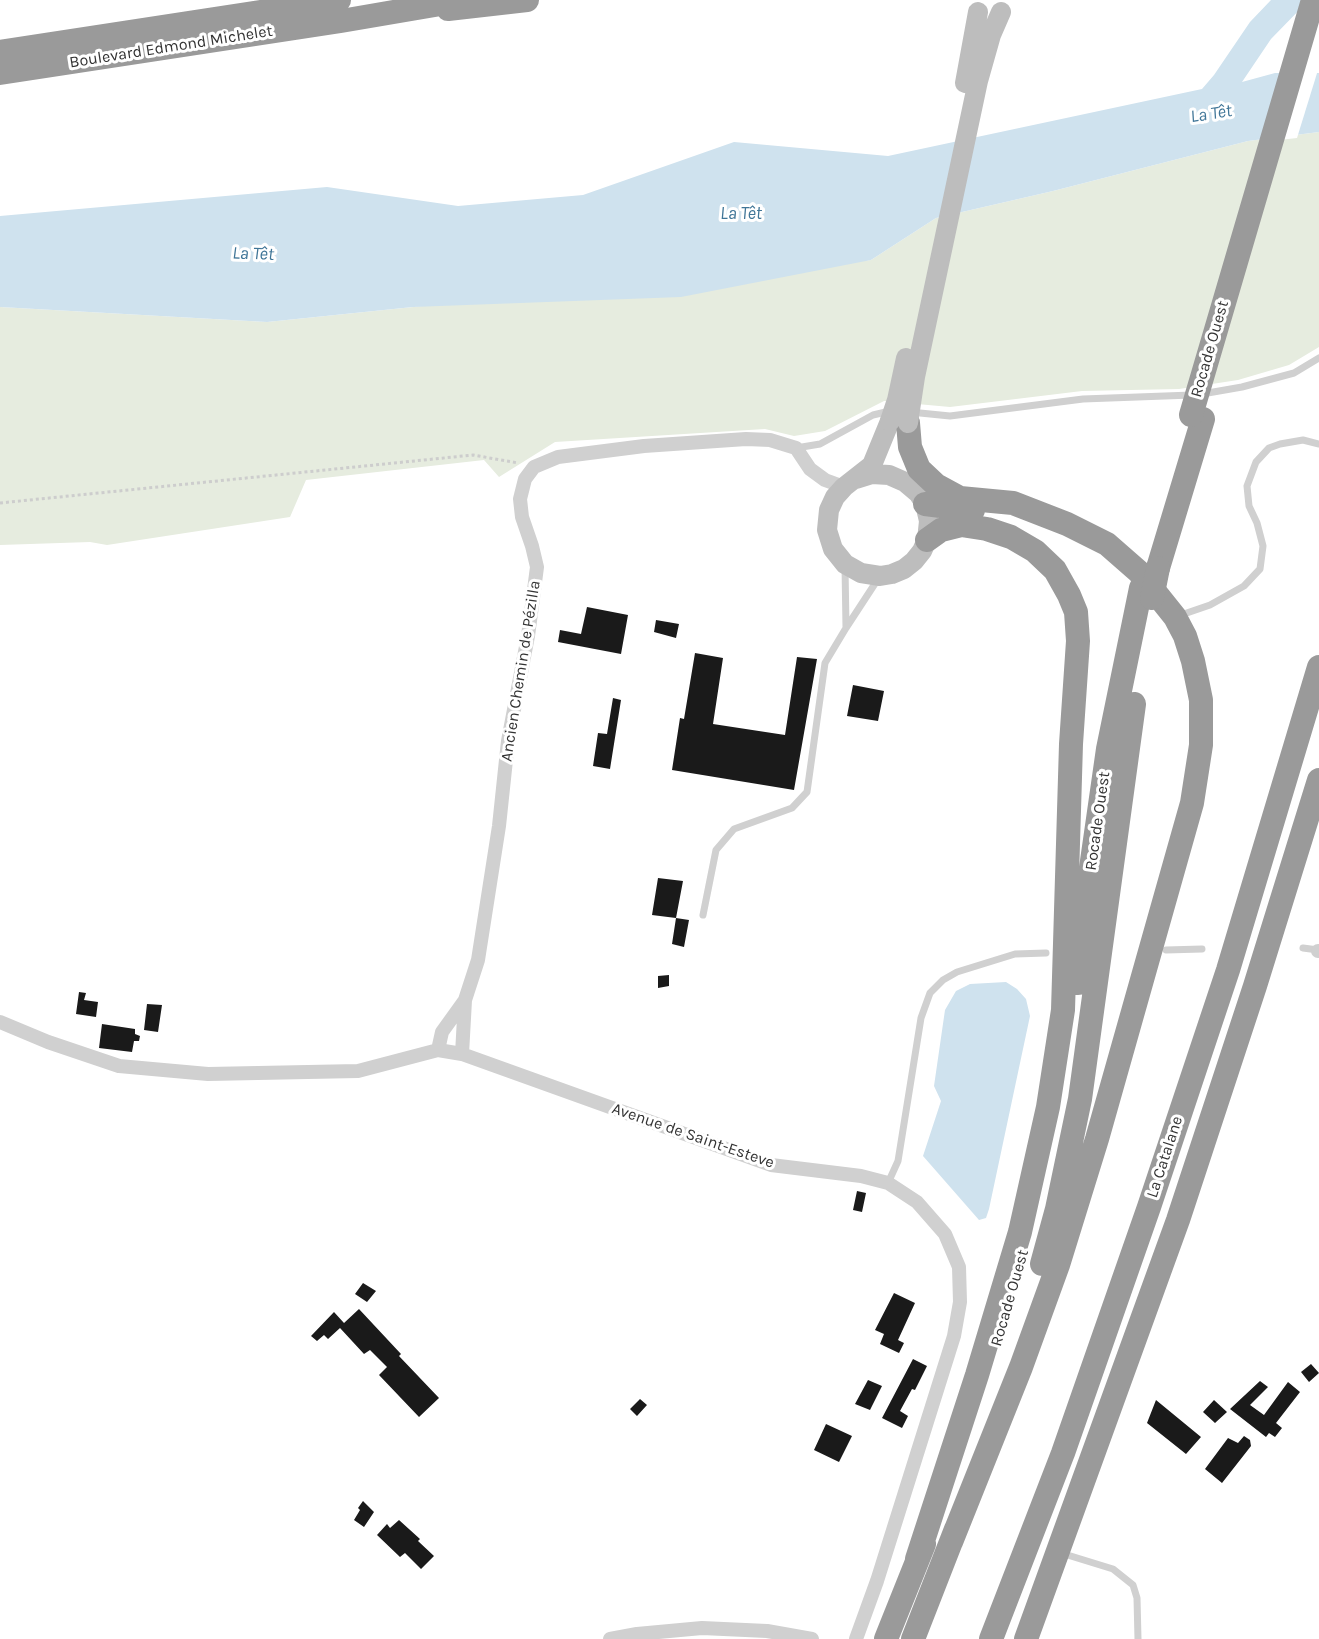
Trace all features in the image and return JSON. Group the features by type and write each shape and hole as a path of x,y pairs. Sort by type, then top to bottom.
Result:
{"highway":[{"path":"340,11 464,0"},
{"path":"340,11 527,0"},
{"name":"Rocade Ouest","path":"1197,417 1313,0"},
{"name":"Boulevard Edmond Michelet","path":"0,52 340,11"},
{"name":"Boulevard Edmond Michelet","path":"0,73 340,11"},
{"name":"Rocade Ouest","path":"886,1639 917,1559 951,1483 988,1375 1033,1215 1051,1140 1077,989 1108,749 1153,563 1319,23"},
{"path":"899,422 919,469 936,485 960,498 1013,503 1067,524 1107,544 1139,572 1175,617 1185,636 1201,700 1201,745 1192,803 1097,1139 1058,1265 951,1542"},
{"path":"921,499 964,510 1010,510 1036,514 1067,524"},
{"path":"917,1559 977,1375 1020,1232 1048,1107 1063,1010 1071,744 1078,641 1076,612 1069,595 1055,570 1035,551 1011,537 987,529 962,525 941,530 927,540"},
{"name":"Rocade Ouest","path":"913,1639 951,1542 1016,1349 1057,1209 1088,1050 1146,593"},
{"name":"La Catalane","path":"991,1639 1063,1454 1149,1208 1227,970 1319,667"},
{"name":"La Catalane","path":"1026,1639 1178,1220 1255,986 1319,780"}],"main road":[{"path":"976,6 966,80 897,400 899,422 903,465 921,499 929,522 927,540 922,551 904,569 880,576 861,573 845,564 833,549 827,530 829,510 835,497 872,465 899,422 915,377 978,81 991,35 1005,6"},
{"path":"850,483 873,474 890,475 905,482 921,499"}],"street":[{"path":"534,467 558,457 644,446 747,439 770,440 796,448 810,469 825,480 850,483"},
{"name":"Ancien Chemin de Pézilla","path":"462,1054 465,999 478,960 508,741 528,636 537,567 522,517 520,499 525,479 534,467"},
{"name":"Ancien Chemin de Pézilla","path":"438,1050 442,1032 465,999"},
{"path":"0,1022 48,1042 119,1066 208,1074 358,1071 438,1050"},
{"name":"Avenue de Saint-Esteve","path":"438,1050 462,1054 771,1165 861,1176 888,1183 917,1202 945,1234 959,1267 960,1302 954,1336 877,1581 856,1639"},
{"path":"610,1639 636,1634 702,1628 767,1631 812,1639"}],"lane":[{"path":"796,448 820,444 873,415 887,411 950,416 1083,399 1183,397 1242,387 1294,373 1319,358"},
{"path":"1175,617 1210,605 1244,586 1260,569 1263,546 1257,523 1249,506 1247,486 1256,462 1269,448 1280,444 1303,440 1319,444"},
{"path":"845,564 846,628"},
{"path":"703,915 716,850 734,829 792,808 807,792 825,663 880,576"},
{"path":"1303,948 1319,950"},
{"path":"1166,950 1202,949"},
{"path":"888,1183 898,1161 921,1018 930,993 943,980 957,972 1016,954 1046,953"},
{"path":"1059,1552 1113,1569 1133,1585 1137,1598 1138,1639"}],"path":[{"path":"0,503 473,455 534,467"}],"shaded area":[{"path":"1319,132 1319,347 1289,365 1238,380 1179,389 1082,391 950,407 884,401 825,431 794,436 765,429 555,442 499,477 484,460 306,480 290,517 107,545 90,542 0,545 0,307 267,322 871,260 936,218 1053,191 1248,141"}],"water":[{"name":"La Têt","path":"1271,0 1309,0 1271,39 1242,82 1275,73 1319,73 1319,132 1248,141 1053,191 936,218 871,260 681,297 413,307 267,322 0,307 0,216 327,187 458,206 583,195 734,142 888,156 1202,89 1250,22"},
{"path":"1006,982 1026,999 1030,1016 989,1209 986,1218 979,1220 923,1156 941,1101 934,1086 945,1010 956,991 970,984"}],"pier":[{"path":"1283,70 1318,70 1297,138 1261,142"}],"building":[{"path":"587,607 628,615 621,654 558,642 560,630 581,634"},
{"path":"656,620 679,624 676,638 654,632"},
{"path":"695,653 723,658 713,724 785,735 797,657 817,659 794,790 672,770 680,718 684,719"},
{"path":"853,685 884,691 878,721 847,716"},
{"path":"613,698 621,700 610,769 593,766 598,733 607,734"},
{"path":"658,878 683,881 676,918 652,915"},
{"path":"676,918 689,920 684,947 672,944"},
{"path":"669,975 669,986 658,988 658,976"},
{"path":"79,992 86,993 84,1000 98,1002 96,1017 76,1014"},
{"path":"147,1004 162,1005 158,1032 144,1030"},
{"path":"102,1024 135,1029 135,1034 140,1036 139,1041 134,1041 132,1052 99,1048"},
{"path":"857,1191 866,1193 862,1212 853,1210"},
{"path":"363,1283 376,1291 367,1302 355,1294"},
{"path":"894,1293 915,1303 898,1340 904,1343 899,1353 880,1344 884,1334 875,1330"},
{"path":"359,1309 439,1398 419,1417 379,1375 387,1367 370,1350 364,1354 340,1328 328,1339 324,1335 317,1341 311,1336 334,1312 344,1323"},
{"path":"913,1359 927,1366 915,1390 912,1389 900,1411 908,1416 902,1428 882,1418"},
{"path":"1311,1364 1319,1373 1309,1382 1301,1372"},
{"path":"868,1380 882,1386 870,1410 855,1404"},
{"path":"1260,1381 1268,1387 1250,1405 1264,1415 1288,1382 1300,1392 1276,1423 1282,1428 1275,1437 1269,1433 1266,1437 1230,1409"},
{"path":"640,1399 647,1405 637,1416 630,1409"},
{"path":"1156,1400 1201,1437 1186,1454 1147,1423"},
{"path":"1214,1400 1227,1412 1215,1423 1203,1412"},
{"path":"826,1424 852,1436 839,1462 814,1450"},
{"path":"1244,1436 1250,1440 1251,1446 1222,1483 1205,1469 1228,1438 1238,1443"},
{"path":"363,1501 374,1512 364,1527 354,1520"},
{"path":"399,1520 420,1539 418,1541 434,1556 421,1569 405,1553 400,1557 377,1535 387,1524 390,1528"}]}
